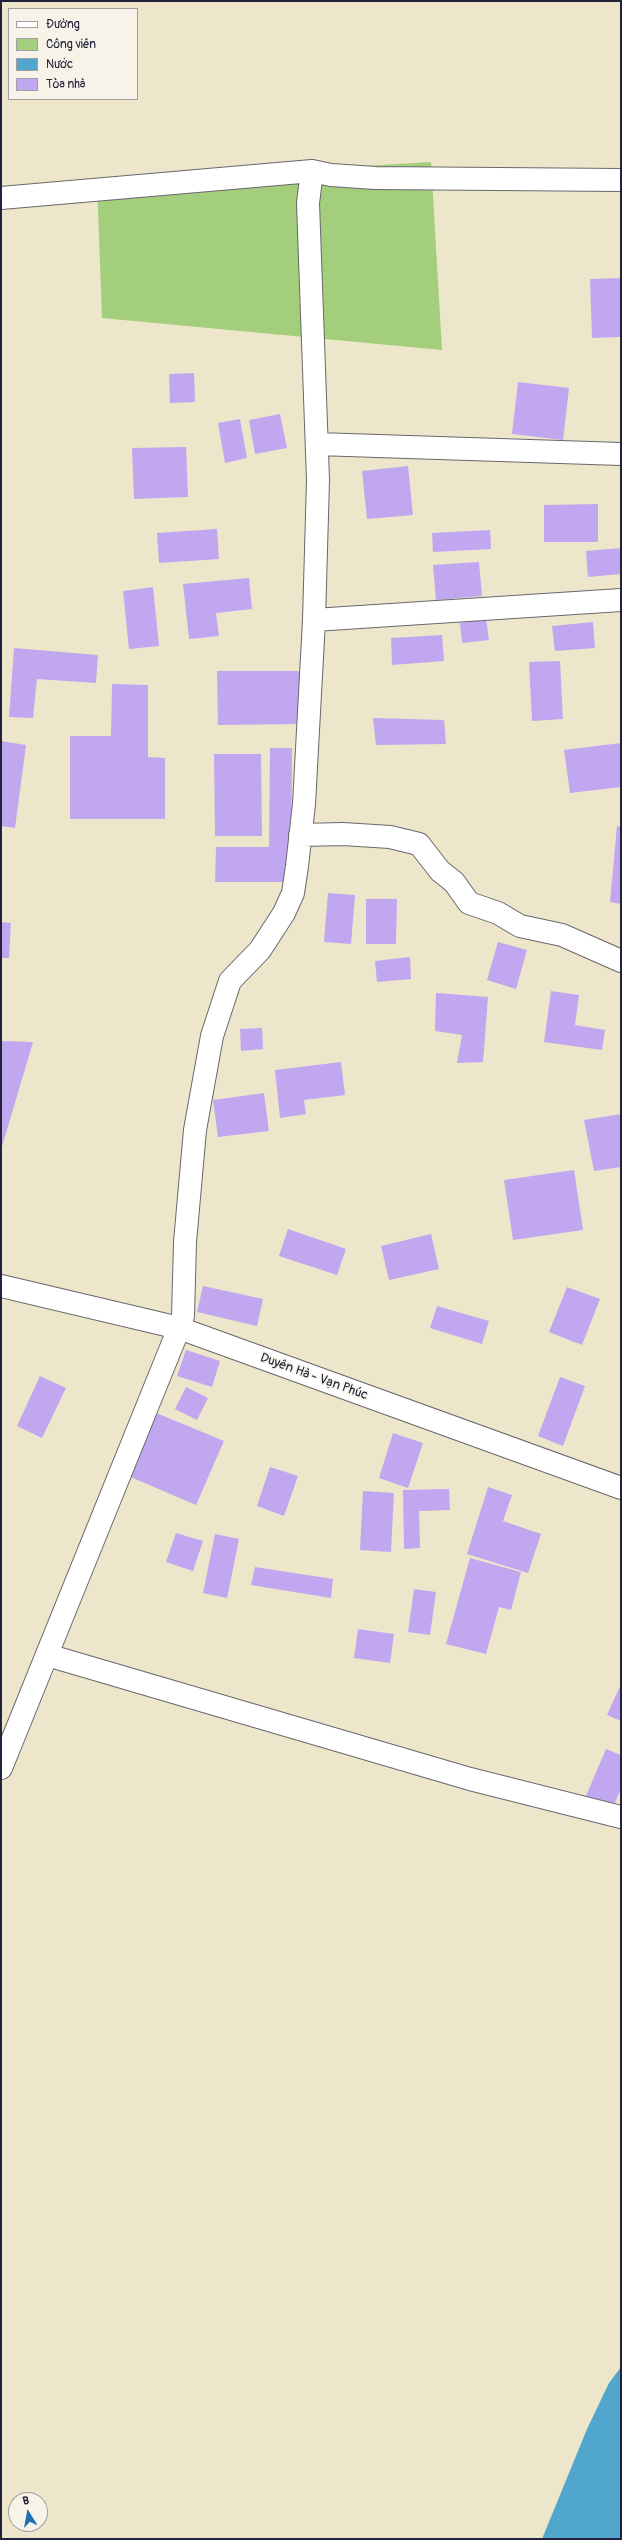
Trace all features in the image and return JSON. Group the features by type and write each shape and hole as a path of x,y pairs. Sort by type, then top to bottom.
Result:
{"street":[{"path":"1,1768 180,1328 183,1316 185,1242 195,1130 212,1036 230,981 260,950 284,913 293,893 300,835 314,620 318,480 308,203 312,171"},
{"path":"1,198 312,171 331,175 375,178 621,180"},
{"path":"317,444 621,454"},
{"path":"314,620 621,600"},
{"path":"300,835 343,834 390,837 419,844 440,871 454,882 469,903 498,913 520,926 562,935 621,961"},
{"name":"Duyên Hà - Vạn Phúc","path":"1,1286 180,1328 621,1488"},
{"path":"47,1655 470,1779 621,1817"}],"green space":[{"path":"431,162 442,350 102,318 97,182"}],"water":[{"path":"621,2367 621,2539 542,2539 587,2429 609,2383"}],"building":[{"path":"621,278 621,337 592,338 590,279"},
{"path":"194,373 195,402 170,403 169,374"},
{"path":"518,382 569,388 563,440 512,434"},
{"path":"280,414 287,448 255,454 249,420"},
{"path":"240,419 247,458 225,463 218,423"},
{"path":"186,447 188,497 134,499 132,448"},
{"path":"408,466 413,515 367,519 362,471"},
{"path":"598,504 598,542 544,542 544,505"},
{"path":"217,529 219,559 159,563 157,533"},
{"path":"490,530 491,549 433,552 432,533"},
{"path":"621,548 621,574 588,577 586,551"},
{"path":"479,562 482,596 436,600 433,565"},
{"path":"249,578 252,609 216,613 219,636 189,639 183,584"},
{"path":"153,587 159,646 129,649 123,591"},
{"path":"486,619 489,640 462,643 460,623"},
{"path":"593,622 595,648 555,651 552,626"},
{"path":"442,635 444,661 392,665 391,638"},
{"path":"14,648 98,655 96,683 37,679 33,718 9,717"},
{"path":"560,661 563,719 532,721 529,662"},
{"path":"217,671 299,671 299,724 218,725"},
{"path":"112,684 148,685 148,757 165,758 165,819 70,819 70,736 111,736"},
{"path":"373,718 444,720 446,744 376,745"},
{"path":"1,741 26,745 15,828 1,826"},
{"path":"621,743 621,787 570,793 564,750"},
{"path":"270,748 292,748 291,882 215,882 216,847 269,847"},
{"path":"214,754 261,754 262,836 215,836"},
{"path":"617,826 621,827 621,904 610,902"},
{"path":"328,893 355,895 351,944 324,942"},
{"path":"366,899 397,899 396,944 366,944"},
{"path":"1,922 11,923 9,958 1,958"},
{"path":"498,942 527,950 516,989 487,980"},
{"path":"410,957 411,979 377,982 375,961"},
{"path":"551,991 579,995 575,1025 605,1030 602,1050 544,1042"},
{"path":"436,993 488,997 483,1062 457,1063 462,1035 435,1031"},
{"path":"262,1028 263,1049 241,1051 240,1029"},
{"path":"1,1041 33,1042 1,1150"},
{"path":"341,1062 345,1095 304,1100 306,1114 280,1118 275,1070"},
{"path":"264,1093 269,1131 218,1137 213,1100"},
{"path":"621,1114 621,1167 594,1171 584,1120"},
{"path":"574,1170 583,1230 513,1240 504,1180"},
{"path":"288,1229 346,1249 337,1275 279,1256"},
{"path":"431,1234 439,1269 389,1280 381,1246"},
{"path":"203,1286 263,1299 257,1326 197,1312"},
{"path":"567,1287 600,1299 582,1345 549,1332"},
{"path":"437,1306 489,1321 482,1344 430,1328"},
{"path":"186,1350 220,1361 212,1387 177,1376"},
{"path":"40,1376 66,1388 42,1438 17,1426"},
{"path":"560,1377 585,1386 563,1446 538,1436"},
{"path":"186,1387 208,1398 197,1420 175,1409"},
{"path":"154,1412 224,1441 196,1505 126,1475"},
{"path":"393,1433 423,1443 408,1488 379,1478"},
{"path":"270,1467 298,1476 284,1516 257,1506"},
{"path":"488,1487 512,1495 503,1521 541,1534 528,1573 467,1554"},
{"path":"449,1489 450,1510 419,1511 420,1548 404,1549 403,1490"},
{"path":"363,1491 394,1493 391,1552 360,1550"},
{"path":"176,1533 203,1541 193,1571 166,1562"},
{"path":"215,1534 239,1539 227,1598 203,1593"},
{"path":"470,1558 521,1572 511,1610 499,1607 486,1654 446,1644"},
{"path":"255,1567 333,1579 331,1598 251,1585"},
{"path":"414,1589 436,1592 430,1635 408,1632"},
{"path":"358,1629 394,1634 390,1663 354,1658"},
{"path":"621,1684 621,1721 607,1715"},
{"path":"606,1749 621,1755 621,1789 613,1807 586,1796"}]}
